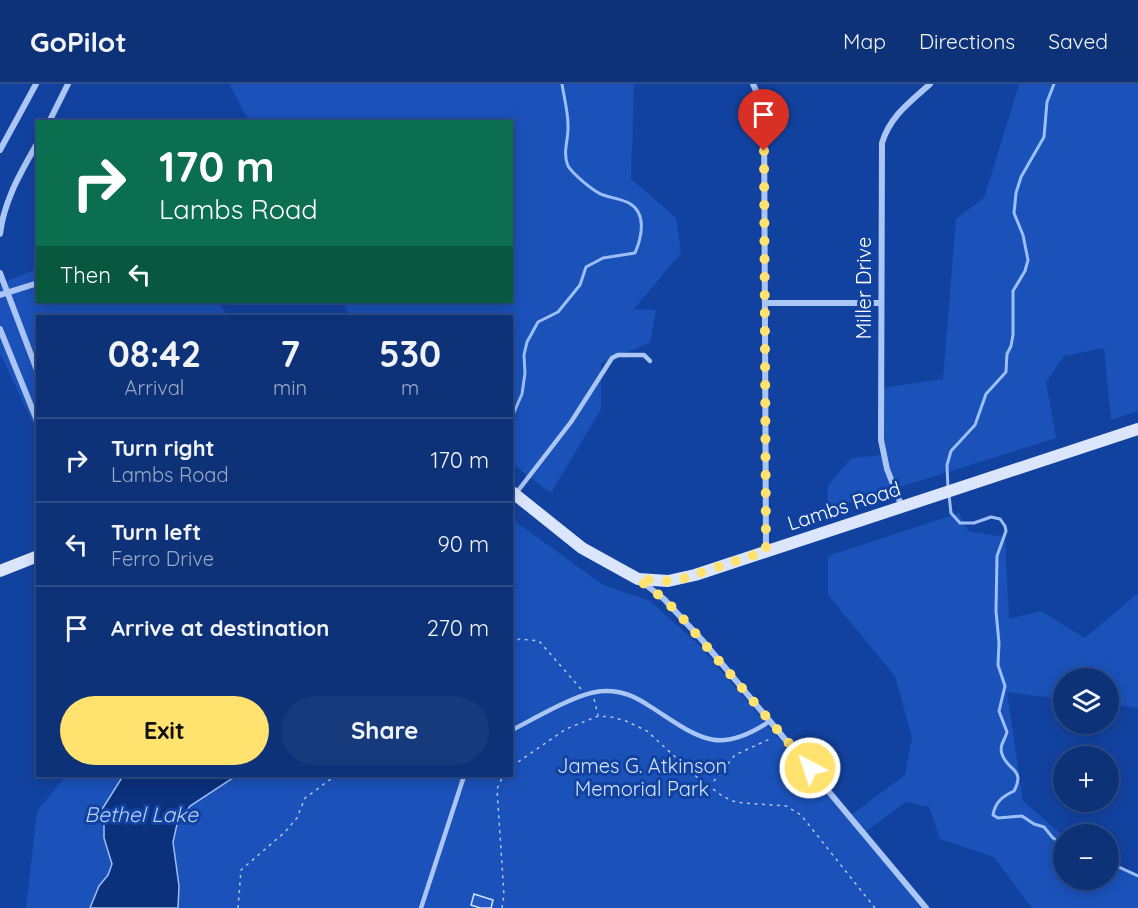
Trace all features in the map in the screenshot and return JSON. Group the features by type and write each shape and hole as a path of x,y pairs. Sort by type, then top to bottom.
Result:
{"main road":[{"name":"Lambs Road","path":"513,493 582,548 638,579 668,581 682,579 1138,429"},
{"path":"0,571 36,557"}],"street":[{"path":"0,150 36,84"},
{"path":"50,120 68,84"},
{"path":"753,84 764,108 766,551"},
{"name":"Miller Drive","path":"902,507 887,469 881,440 882,143 898,111 930,84"},
{"path":"0,234 13,188 36,146"},
{"path":"0,199 8,201"},
{"path":"0,273 4,294 36,368"},
{"path":"4,294 36,284"},
{"path":"766,303 880,303"},
{"path":"0,329 36,418"},
{"path":"638,579 679,614 926,908"}],"lane":[{"path":"513,493 571,422 612,358 618,355 644,355 650,361"},
{"path":"513,730 588,694 605,691 627,694 691,732 713,740 741,738 770,721"},
{"path":"421,908 464,777"}],"path":[{"path":"513,644 519,639 539,641 581,689 595,700 598,716"},
{"path":"513,765 566,729 598,716 626,721 647,731 709,787 732,801 777,804 786,806 801,815 875,908"},
{"path":"709,787 735,755 780,733"},
{"path":"238,908 241,870 285,832 297,818 305,798 334,777"},
{"path":"502,908 504,895 497,789 503,777"}],"green space":[{"path":"229,84 634,84 631,179 676,218 681,253 634,309 656,310 650,343 601,363 601,409 551,493 513,465 513,315 349,315 343,303 513,303 513,120 248,120"},
{"path":"1019,84 1138,84 1138,411 1111,420 1104,348 1064,356 1046,382 1056,438 827,510 828,486 851,458 884,455 882,388 943,379 956,219 984,198"},
{"path":"36,269 36,303 210,303 221,306 227,315 36,315 36,430 0,353 0,284"},
{"name":"James G. Atkinson Memorial Park","path":"959,513 968,531 1005,537 1009,619 1041,611 1085,638 1138,593 1138,708 1119,705 1119,668 1053,668 1053,698 1007,692 1023,801 1053,827 1053,890 1119,890 1119,865 1138,874 1138,908 1032,908 994,857 940,839 929,807 906,802 861,835 926,908 26,908 37,811 65,777 513,777 513,520 603,585 650,601 698,644 847,818 905,775 912,738 895,676 828,595 828,556"}],"water":[{"name":"Bethel Lake","path":"122,777 234,777 190,806 177,824 173,842 179,886 178,908 90,908 112,864 104,838 101,811"}],"building":[{"path":"474,894 493,900 491,908 471,905"}],"waterway":[{"path":"513,415 522,394 527,342 538,322 558,312 580,285 586,267 603,258 635,253 640,240 641,219 635,207 594,190 568,166 566,161 568,120 562,84"},
{"path":"948,489 947,465 951,451 975,425 986,394 1006,372 1007,354 1013,335 1013,291 1025,271 1028,260 1023,235 1014,213 1016,193 1021,177 1044,137 1047,102 1054,84"},
{"path":"949,495 951,513 960,523 974,523 991,517 1000,519 1006,531 997,556 998,665 1005,686 999,711 1007,732 1001,751 1004,760 1018,778 1014,791 1000,800 993,815 998,818 1022,816 1044,827 1053,838"},
{"path":"1119,867 1138,876"}],"route":[{"path":"764,151 766,551 682,579 657,581 638,579 679,614 810,768"}]}
